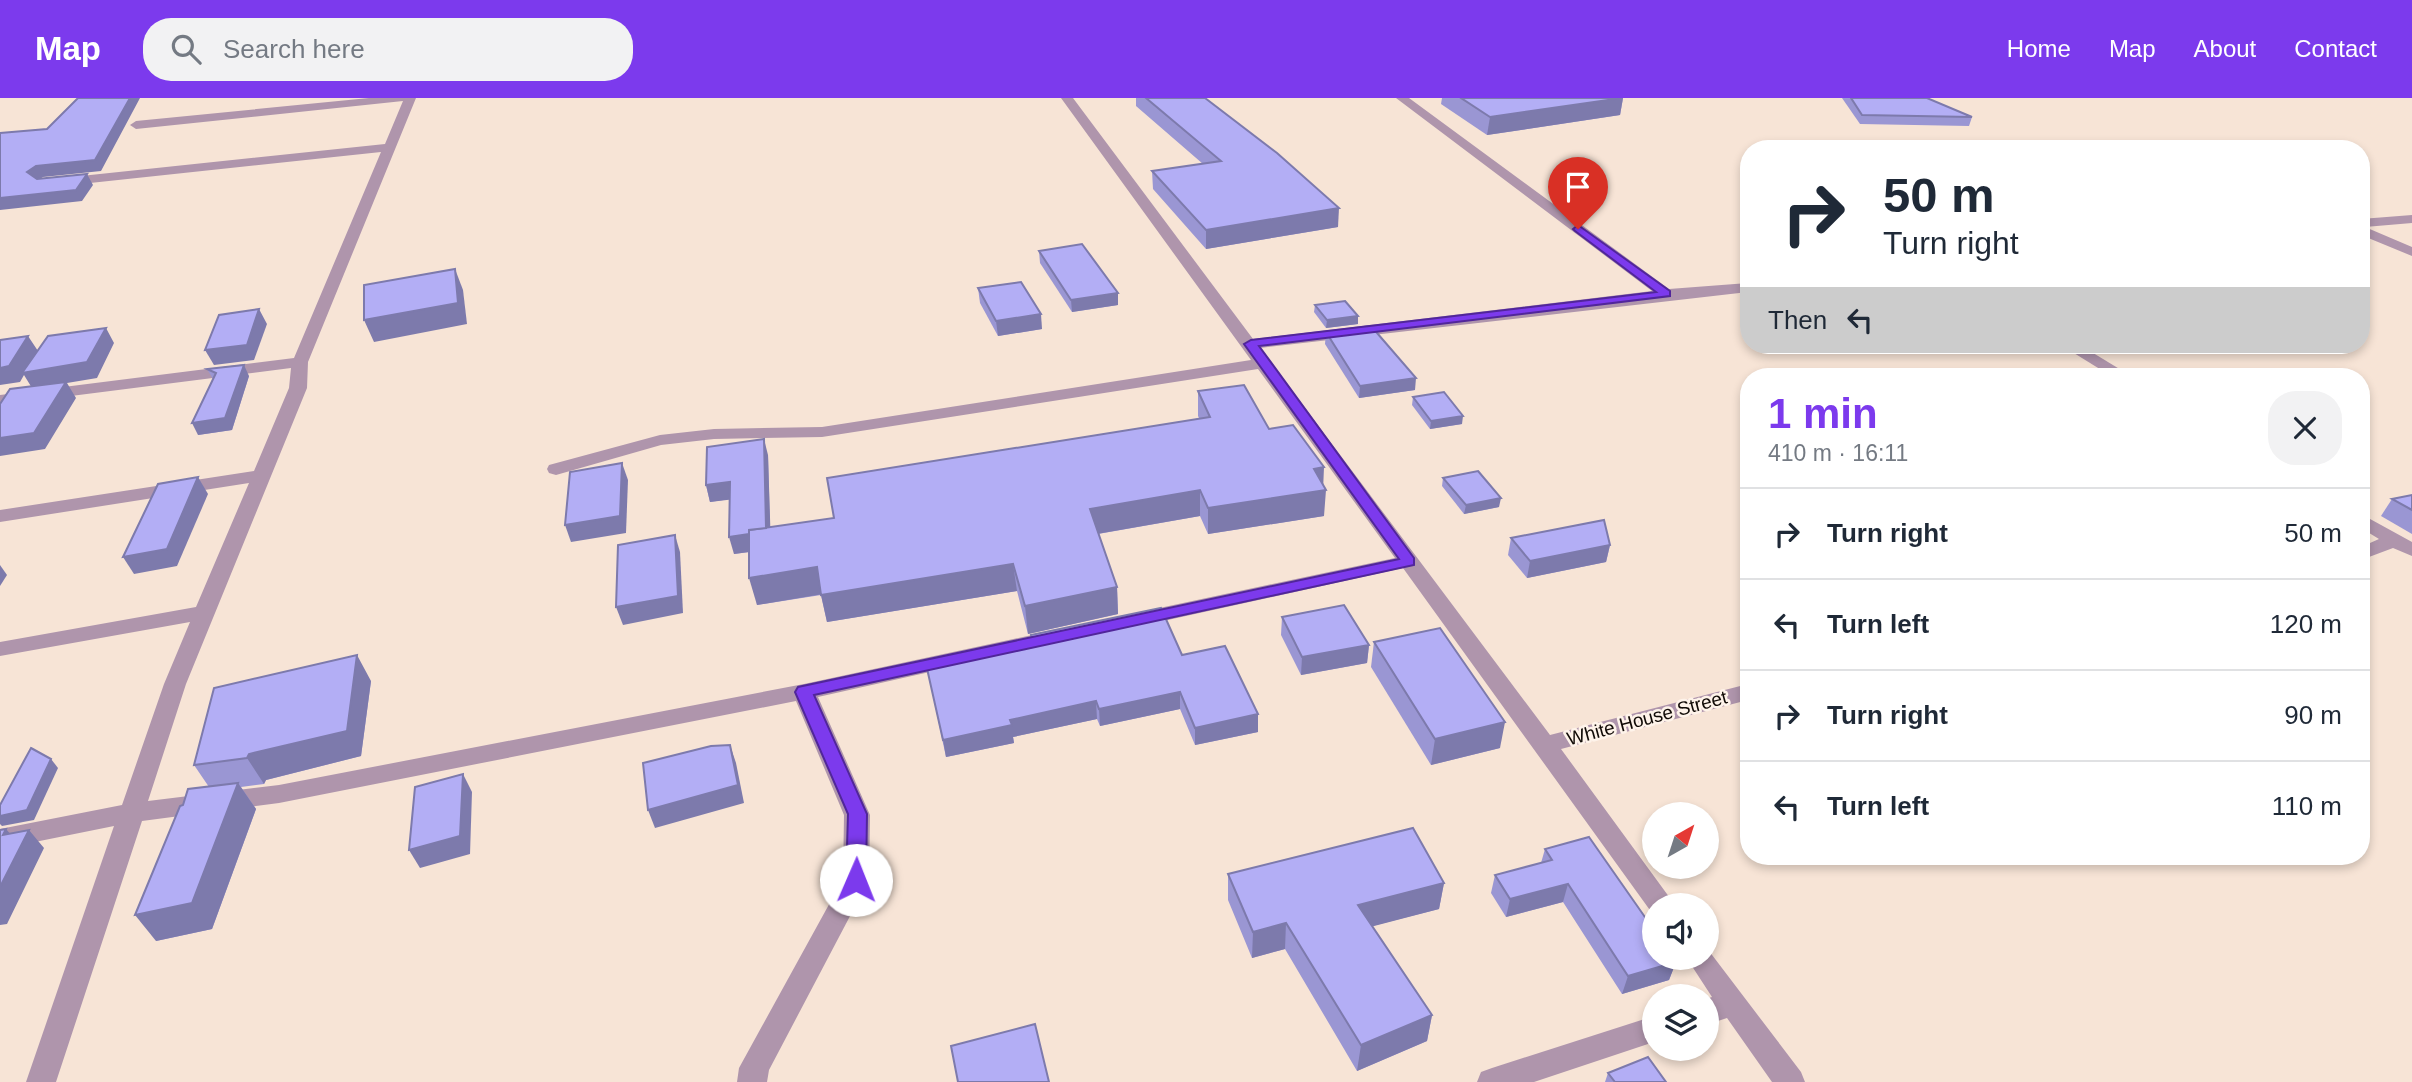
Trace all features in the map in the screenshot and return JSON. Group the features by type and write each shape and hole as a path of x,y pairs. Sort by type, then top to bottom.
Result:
{"street":[{"path":"136,125 403,98"},
{"path":"41,1082 175,684 298,388 300,362 410,98"},
{"path":"1067,98 1653,893"},
{"path":"1402,98 1666,294"},
{"path":"43,184 390,147"},
{"path":"2370,222 2412,219"},
{"path":"2370,234 2412,252"},
{"path":"1251,344 1666,294 1740,288"},
{"path":"2085,354 2109,368"},
{"path":"0,400 300,362"},
{"path":"556,469 660,440 714,434 822,432 1264,363"},
{"path":"0,516 261,476"},
{"path":"2370,525 2403,545"},
{"path":"2370,552 2403,545"},
{"path":"1113,625 1408,561"},
{"path":"0,649 204,612"},
{"path":"0,839 131,813 279,794 804,692 1086,631"},
{"path":"752,1082 754,1068 856,880 857,814 804,692"},
{"name":"White House Street","path":"1545,745 1740,694"},
{"path":"1705,970 1720,1008 1790,1082"},
{"path":"1492,1082 1642,1033"}],"building":[{"path":"78,98 130,98 95,160 36,166 27,172 37,179 87,174 76,190 0,198 0,133 47,129"},
{"path":"1146,98 1205,98 1277,153 1339,208 1206,230 1152,171 1221,161"},
{"path":"1461,98 1622,98 1490,117"},
{"path":"1851,98 1927,98 1972,117 1862,115"},
{"path":"1082,244 1118,293 1071,300 1039,251"},
{"path":"455,269 458,303 364,320 364,285"},
{"path":"1021,282 1041,314 996,321 978,288"},
{"path":"1345,301 1358,316 1327,320 1315,305"},
{"path":"259,309 247,345 205,350 219,315"},
{"path":"1371,326 1416,378 1360,386 1326,332"},
{"path":"106,328 87,362 22,373 48,336"},
{"path":"28,336 9,366 0,368 0,340"},
{"path":"244,365 225,418 192,423 216,373 207,369"},
{"path":"66,382 34,433 0,438 0,404 10,389"},
{"path":"1244,385 1269,429 1293,425 1324,467 1314,469 1326,490 1208,508 1200,490 1090,509 1117,587 1025,606 1013,564 821,595 817,567 749,578 749,530 834,518 827,478 1210,417 1198,391"},
{"path":"1444,392 1463,416 1431,421 1413,397"},
{"path":"764,439 766,528 729,537 730,482 706,485 707,447"},
{"path":"622,463 620,516 565,525 570,472"},
{"path":"1478,471 1501,498 1466,505 1443,478"},
{"path":"198,477 167,549 123,557 158,484"},
{"path":"2412,495 2412,510 2392,499"},
{"path":"1604,520 1610,545 1530,561 1511,538"},
{"path":"675,535 678,596 616,607 618,545"},
{"path":"1344,605 1369,645 1302,657 1282,617"},
{"path":"1161,608 1182,655 1225,646 1258,714 1195,728 1180,692 1099,709 1096,701 1010,720 1012,725 943,740 926,664 1033,643 1031,635"},
{"path":"1440,628 1505,722 1435,739 1374,642"},
{"path":"357,655 347,731 249,754 247,758 194,765 214,688"},
{"path":"730,745 738,785 648,810 643,763 711,746"},
{"path":"31,748 51,759 27,810 0,816 0,805"},
{"path":"463,774 460,836 409,850 415,787"},
{"path":"238,783 192,903 135,915 188,789"},
{"path":"1413,828 1444,883 1358,905 1432,1015 1361,1045 1286,923 1253,932 1228,874"},
{"path":"6,829 3,835 29,830 0,887 0,830"},
{"path":"1589,837 1642,913 1642,970 1649,970 1628,976 1568,884 1510,899 1495,875 1552,860 1545,849"},
{"path":"1035,1024 1049,1082 958,1082 951,1046"},
{"path":"1642,1059 1651,1061 1666,1082 1615,1082 1608,1073"}],"route":[{"path":"856,880 857,814 804,692 1408,561 1251,344 1666,294 1578,229"}]}
